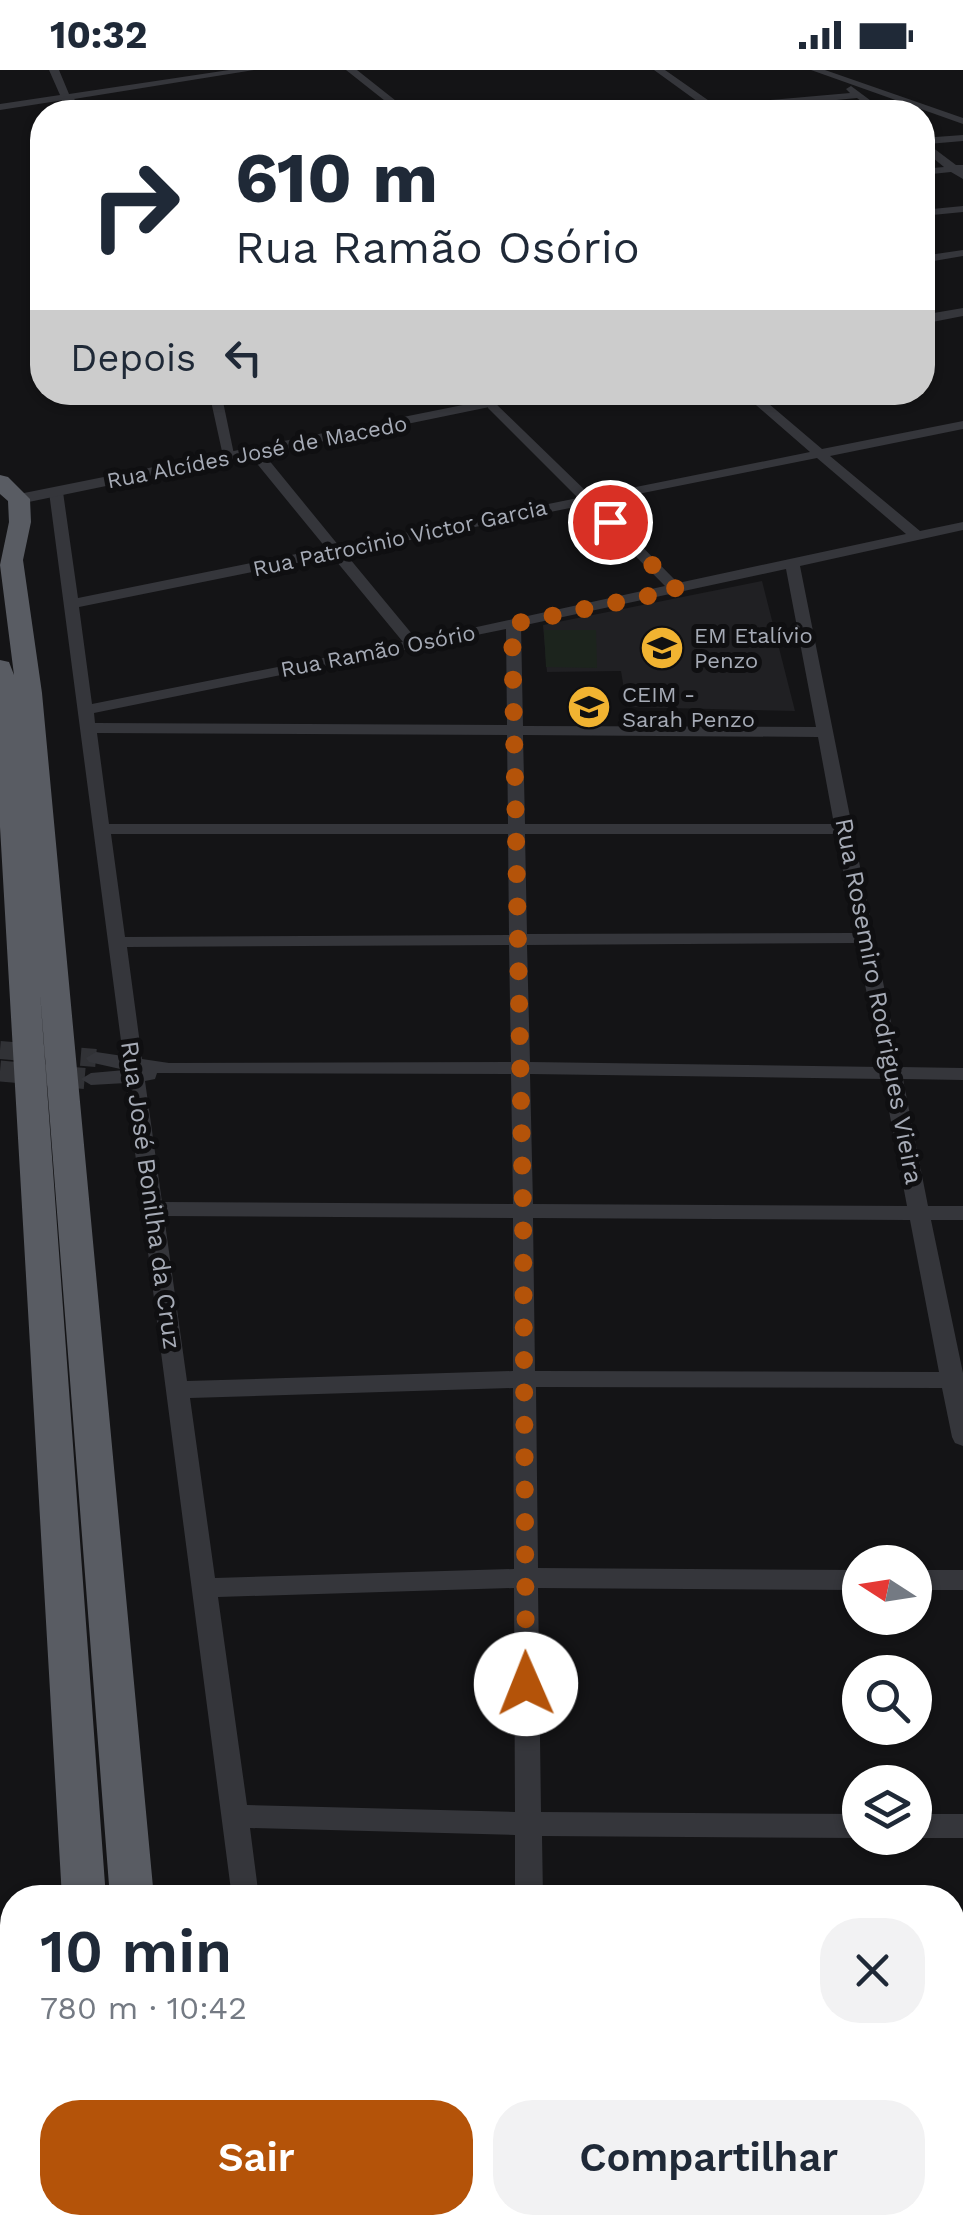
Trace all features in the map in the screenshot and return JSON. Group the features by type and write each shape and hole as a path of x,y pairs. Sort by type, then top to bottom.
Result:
{"highway":[{"path":"7,500 29,693 131,1885"},
{"path":"0,667 83,1885"}],"street":[{"path":"54,70 69,100"},
{"path":"46,100 249,70"},
{"path":"351,70 390,100"},
{"path":"659,70 702,100"},
{"path":"816,70 901,100"},
{"path":"834,77 865,100"},
{"path":"811,100 858,95"},
{"path":"0,107 30,102"},
{"path":"935,112 963,121"},
{"path":"935,115 942,114"},
{"path":"935,141 963,138"},
{"path":"935,153 961,172"},
{"path":"935,172 961,172"},
{"path":"935,178 961,172"},
{"path":"935,212 963,209"},
{"path":"935,258 963,253"},
{"path":"935,317 963,312"},
{"path":"218,405 230,456"},
{"path":"493,405 677,590"},
{"name":"Rua Alcídes José de Macedo","path":"7,500 493,405"},
{"path":"763,405 918,537"},
{"name":"Rua Patrocinio Victor Garcia","path":"72,604 963,425"},
{"path":"254,451 412,645"},
{"name":"Rua José Bonilha da Cruz","path":"56,492 244,1885"},
{"name":"Rua Ramão Osório","path":"87,719 963,526"},
{"name":"Rua Rosemiro Rodrigues Vieira","path":"792,564 957,1380 963,1437"},
{"path":"512,624 523,1210 529,1885"},
{"path":"87,719 514,733 825,732"},
{"path":"102,829 845,830"},
{"path":"117,942 866,938"},
{"path":"96,1058 134,1070"},
{"path":"91,1079 134,1070 169,1069 520,1068 963,1074"},
{"path":"153,1209 963,1213"},
{"path":"178,1390 523,1379 957,1380"},
{"path":"204,1588 524,1578 842,1580"},
{"path":"932,1580 963,1580"},
{"path":"234,1816 528,1824 842,1826"},
{"path":"932,1826 963,1826"}],"shaded area":[{"name":"EM Etalívio Penzo","path":"762,581 795,711 627,707 621,671 547,672 543,625"},
{"path":"544,630 596,630 597,668 546,667"}],"tunnel":[{"path":"0,1050 96,1058"},
{"path":"0,1071 91,1079"}],"place":[{"name":"EM Etalívio Penzo","path":"662,648"},
{"name":"CEIM - Sarah Penzo","path":"589,707"}],"route":[{"path":"526,1684 523,1210 512,624 677,590 610,522"}]}
